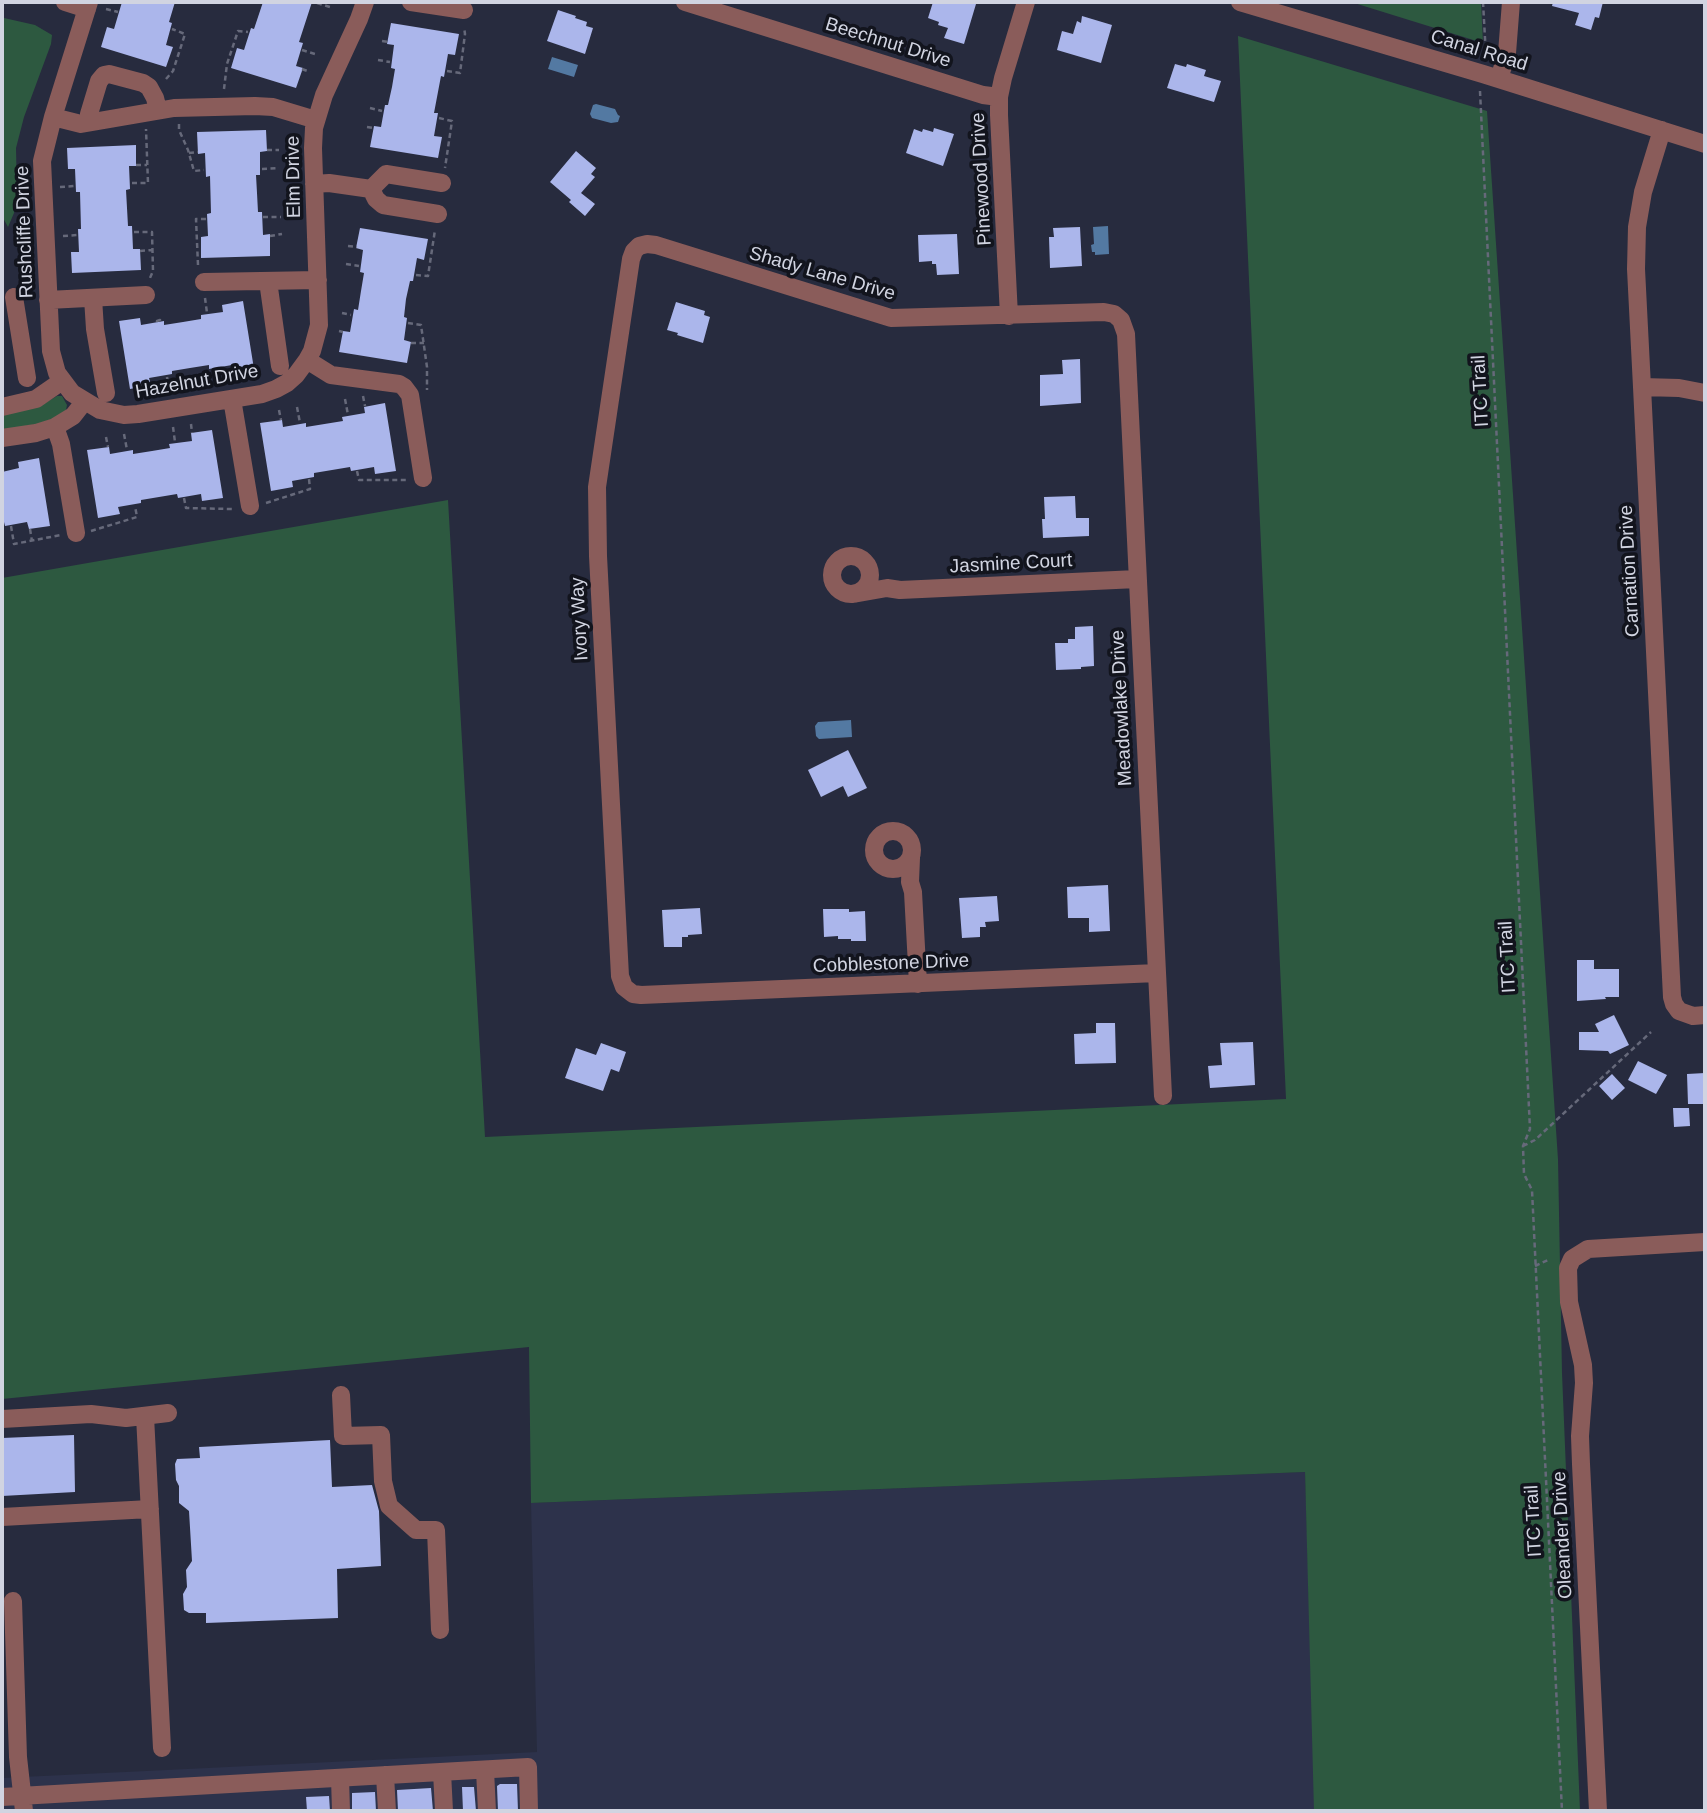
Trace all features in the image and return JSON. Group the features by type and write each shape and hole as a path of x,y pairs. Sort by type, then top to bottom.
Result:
{"street":[{"path":"65,2 88,5"},
{"name":"Elm Drive","path":"307,360 319,325 313,148 316,120 324,95 365,2"},
{"path":"411,2 463,16"},
{"name":"Beechnut Drive","path":"685,2 983,95 999,97"},
{"name":"Pinewood Drive","path":"1009,316 999,97 1026,2"},
{"name":"Canal Road","path":"1240,2 1705,144"},
{"path":"1499,79 1507,53 1511,2"},
{"name":"Rushcliffe Drive","path":"62,382 51,351 41,175 53,117 88,5"},
{"path":"91,122 89,114 99,81 109,74 149,87 158,110"},
{"path":"53,117 75,123 178,108 264,106 316,120"},
{"name":"Carnation Drive","path":"1662,130 1643,192 1637,227 1636,269 1672,997 1679,1011 1693,1016 1705,1015"},
{"path":"371,189 386,174 443,179"},
{"path":"314,184 329,183 371,189"},
{"path":"371,189 383,205 437,217"},
{"name":"Shady Lane Drive","path":"639,246 656,246 891,318 1104,313 1114,314 1121,320"},
{"name":"Ivory Way","path":"628,991 620,976 596,521 597,487 629,273 634,251 639,246"},
{"path":"204,282 317,280"},
{"path":"268,281 280,366"},
{"path":"18,319 48,307 147,288"},
{"path":"14,297 27,378"},
{"path":"93,298 95,329 106,393"},
{"name":"Meadowlake Drive","path":"1121,320 1126,334 1163,1096"},
{"path":"307,360 331,375 399,384 404,387 410,395 419,479"},
{"name":"Hazelnut Drive","path":"84,402 100,410 124,415 232,399 276,389 296,375 307,360"},
{"path":"2,407 36,399 62,382 84,402 73,416 55,427 2,438"},
{"path":"1642,387 1679,388 1705,393"},
{"path":"232,399 247,506"},
{"path":"55,427 61,444 76,533"},
{"path":"870,570 869,583 853,594 847,594 836,587 831,574 840,558 852,555 863,559 887,588"},
{"name":"Jasmine Court","path":"853,594 887,588 900,590 1137,579"},
{"path":"910,883 878,863 875,845 882,835 893,831 905,835 912,845 910,883 914,892 918,984"},
{"path":"890,870 903,867 911,858"},
{"name":"Cobblestone Drive","path":"628,991 641,995 1157,973"},
{"name":"Oleander Drive","path":"1598,1811 1581,1464 1583,1365 1569,1302 1568,1268 1572,1258 1588,1249 1705,1242"},
{"path":"341,1395 342,1436 381,1435 383,1481 389,1506 416,1530 436,1530 440,1630"},
{"path":"2,1419 91,1415 126,1418 168,1413"},
{"path":"145,1416 162,1748"},
{"path":"2,1517 150,1509"},
{"path":"13,1601 10,1757 23,1803"},
{"path":"2,1797 23,1803 340,1778 528,1767 529,1811"},
{"path":"485,1770 487,1811"},
{"path":"442,1772 444,1811"},
{"path":"385,1775 387,1811"},
{"path":"340,1778 341,1811"}],"path":[{"path":"1483,2 1487,54"},
{"path":"316,3 330,7"},
{"path":"106,9 118,13"},
{"path":"446,71 460,73 466,34 463,16"},
{"path":"161,84 173,71 185,34 171,29"},
{"path":"223,92 227,64 235,48 238,31 249,33"},
{"path":"382,41 388,42"},
{"path":"172,49 180,51"},
{"path":"301,50 315,54"},
{"path":"456,53 463,55"},
{"path":"378,60 391,63"},
{"path":"302,69 310,72"},
{"name":"ITC Trail","path":"1480,89 1530,1129 1523,1146 1524,1174 1532,1190 1562,1811"},
{"path":"370,108 383,111"},
{"path":"178,115 179,130 194,171 206,170"},
{"path":"438,118 452,121 443,179"},
{"path":"131,184 148,183 146,126"},
{"path":"367,127 373,128"},
{"path":"441,139 449,140"},
{"path":"267,150 279,150"},
{"path":"189,153 198,152"},
{"path":"136,165 147,165"},
{"path":"261,169 279,168"},
{"path":"60,187 75,186"},
{"path":"262,217 281,217"},
{"path":"415,275 428,276 437,217"},
{"path":"207,219 196,219 199,238 198,265 204,282 207,314"},
{"path":"133,232 152,232 153,275 147,288"},
{"path":"270,236 282,234"},
{"path":"63,236 78,235"},
{"path":"348,246 357,247"},
{"path":"140,251 153,250"},
{"path":"425,258 431,259"},
{"path":"346,264 360,267"},
{"path":"342,313 352,315"},
{"path":"407,323 421,325 427,367 427,390"},
{"path":"411,343 424,343"},
{"path":"215,368 218,384"},
{"path":"235,372 236,381"},
{"path":"167,376 169,392"},
{"path":"149,386 151,395"},
{"path":"363,396 365,406"},
{"path":"345,399 348,416"},
{"path":"298,407 300,424"},
{"path":"279,410 281,420"},
{"path":"191,424 192,433"},
{"path":"173,427 175,443"},
{"path":"124,434 127,451"},
{"path":"106,437 108,447"},
{"path":"357,470 359,481 399,482 419,479"},
{"path":"376,474 377,481"},
{"path":"184,497 186,508 247,506 310,489 308,478"},
{"path":"291,488 292,495"},
{"path":"204,501 205,509"},
{"path":"11,525 14,544 119,523 137,517 135,505"},
{"path":"118,515 119,523"},
{"path":"30,529 32,541"},
{"path":"1523,1146 1535,1140 1651,1032"},
{"path":"1535,1266 1548,1260"}],"shaded area":[{"path":"552,57 578,65 574,77 548,69"},
{"path":"596,104 615,109 620,116 618,122 592,118 590,114"},
{"path":"1108,226 1109,254 1095,255 1091,245 1094,244 1093,227"},
{"path":"851,720 852,737 819,739 816,736 815,726 818,722"},
{"path":"1305,1472 1316,1811 2,1811 2,1778 537,1752 531,1503"}],"green space":[{"path":"1351,2 1481,2 1483,43"},
{"path":"4,18 35,25 52,35 16,148 17,195 8,227 2,216"},
{"path":"1238,36 1487,111 1558,1159 1562,1373 1580,1811 1314,1811 1305,1472 531,1503 529,1347 2,1399 2,578 448,500 485,1137 1286,1099"},
{"path":"62,396 67,405 66,410 55,418 2,430 2,413 42,405"}],"building":[{"path":"122,2 175,2 166,45 173,47 166,67 101,47 107,27 114,29"},
{"path":"263,2 312,2 299,42 303,43 296,66 303,68 296,88 231,68 237,48 244,50"},
{"path":"933,2 976,4 964,44 944,38 948,28 928,18"},
{"path":"1553,2 1603,2 1599,18 1595,17 1591,30 1575,25 1579,13 1552,6"},
{"path":"558,10 576,16 575,18 587,22 586,26 593,28 585,54 547,41"},
{"path":"1082,16 1112,25 1101,63 1057,50 1062,31 1073,34 1077,21 1081,23"},
{"path":"391,23 459,34 455,55 448,54 444,77 441,76 434,113 438,113 434,136 442,137 438,158 370,147 374,126 381,127 392,87 395,69 391,68 394,45 387,44"},
{"path":"1175,64 1186,67 1187,64 1206,70 1204,76 1221,81 1214,102 1167,88"},
{"path":"934,128 954,134 943,166 906,153 914,129 933,132"},
{"path":"266,130 267,151 260,152 260,175 256,175 258,212 262,212 263,235 270,234 270,256 201,258 201,237 208,236 207,214 211,213 210,176 206,177 205,153 198,154 197,132"},
{"path":"136,145 136,166 129,166 130,189 126,190 128,226 132,226 133,249 140,249 141,270 72,273 71,252 79,252 80,192 76,192 75,169 68,169 67,148"},
{"path":"576,151 596,168 591,174 595,177 581,193 595,204 585,216 550,182"},
{"path":"1080,227 1082,266 1050,268 1049,237 1054,237 1053,228"},
{"path":"360,228 428,239 424,260 417,258 406,299 404,340 411,342 407,363 339,352 343,331 350,332 354,309 358,310 364,273 360,272 363,250 356,248"},
{"path":"957,234 959,274 937,275 936,264 932,264 932,261 919,262 918,235"},
{"path":"243,301 254,369 233,372 232,365 209,369 209,365 190,368 149,378 151,385 130,389 119,321 140,318 141,325 164,321 164,325 183,322 201,319 201,315 223,312 222,305"},
{"path":"676,302 705,311 704,315 710,317 703,343 667,330"},
{"path":"1080,359 1081,403 1040,406 1040,375 1063,374 1062,360"},
{"path":"385,403 396,471 375,474 374,467 351,471 350,467 314,473 314,477 292,481 293,487 271,491 260,423 282,420 283,427 306,423 306,427 343,421 342,417 365,413 364,407"},
{"path":"212,430 223,498 202,501 201,494 178,498 177,494 141,500 141,503 118,507 120,514 98,518 87,450 109,447 110,454 133,450 133,454 152,451 170,448 169,444 192,441 191,433"},
{"path":"39,458 50,526 29,529 27,522 5,526 2,522 2,472 19,468 18,462"},
{"path":"1075,496 1076,518 1089,518 1089,536 1043,538 1044,497"},
{"path":"1093,626 1094,666 1056,670 1055,643 1068,643 1068,639 1075,639 1075,627"},
{"path":"848,750 867,788 848,797 843,786 821,797 808,770"},
{"path":"1108,885 1110,931 1089,932 1089,918 1068,918 1067,887"},
{"path":"997,896 999,921 985,922 986,927 980,927 980,937 962,938 959,898"},
{"path":"700,908 702,934 682,937 682,947 664,947 662,910"},
{"path":"823,909 865,911 866,941 838,939 838,936 824,937"},
{"path":"1577,960 1594,960 1594,969 1619,969 1619,997 1577,1001"},
{"path":"1614,1015 1629,1045 1610,1054 1608,1051 1579,1050 1579,1032 1599,1032 1595,1024"},
{"path":"1096,1023 1115,1023 1116,1063 1075,1064 1074,1034 1096,1033"},
{"path":"1253,1042 1255,1085 1210,1088 1208,1066 1222,1065 1220,1043"},
{"path":"601,1043 626,1052 619,1072 611,1069 603,1091 565,1078 576,1048 596,1055"},
{"path":"1638,1061 1667,1075 1656,1094 1628,1080"},
{"path":"1705,1073 1704,1104 1688,1104 1687,1074"},
{"path":"1612,1074 1625,1088 1612,1100 1599,1086"},
{"path":"1673,1108 1689,1108 1690,1126 1674,1127"},
{"path":"74,1435 75,1492 2,1496 2,1438"},
{"path":"330,1440 332,1487 372,1485 379,1511 381,1566 337,1569 338,1618 206,1623 206,1613 189,1613 184,1610 186,1570 192,1561 189,1511 179,1503 175,1464 177,1459 200,1458 199,1447"},
{"path":"517,1784 518,1811 498,1811 497,1786"},
{"path":"462,1787 474,1787 476,1811 463,1811"},
{"path":"431,1788 433,1811 398,1811 397,1790"},
{"path":"375,1792 376,1811 352,1811 352,1793"},
{"path":"329,1796 330,1811 307,1811 306,1797"}]}
